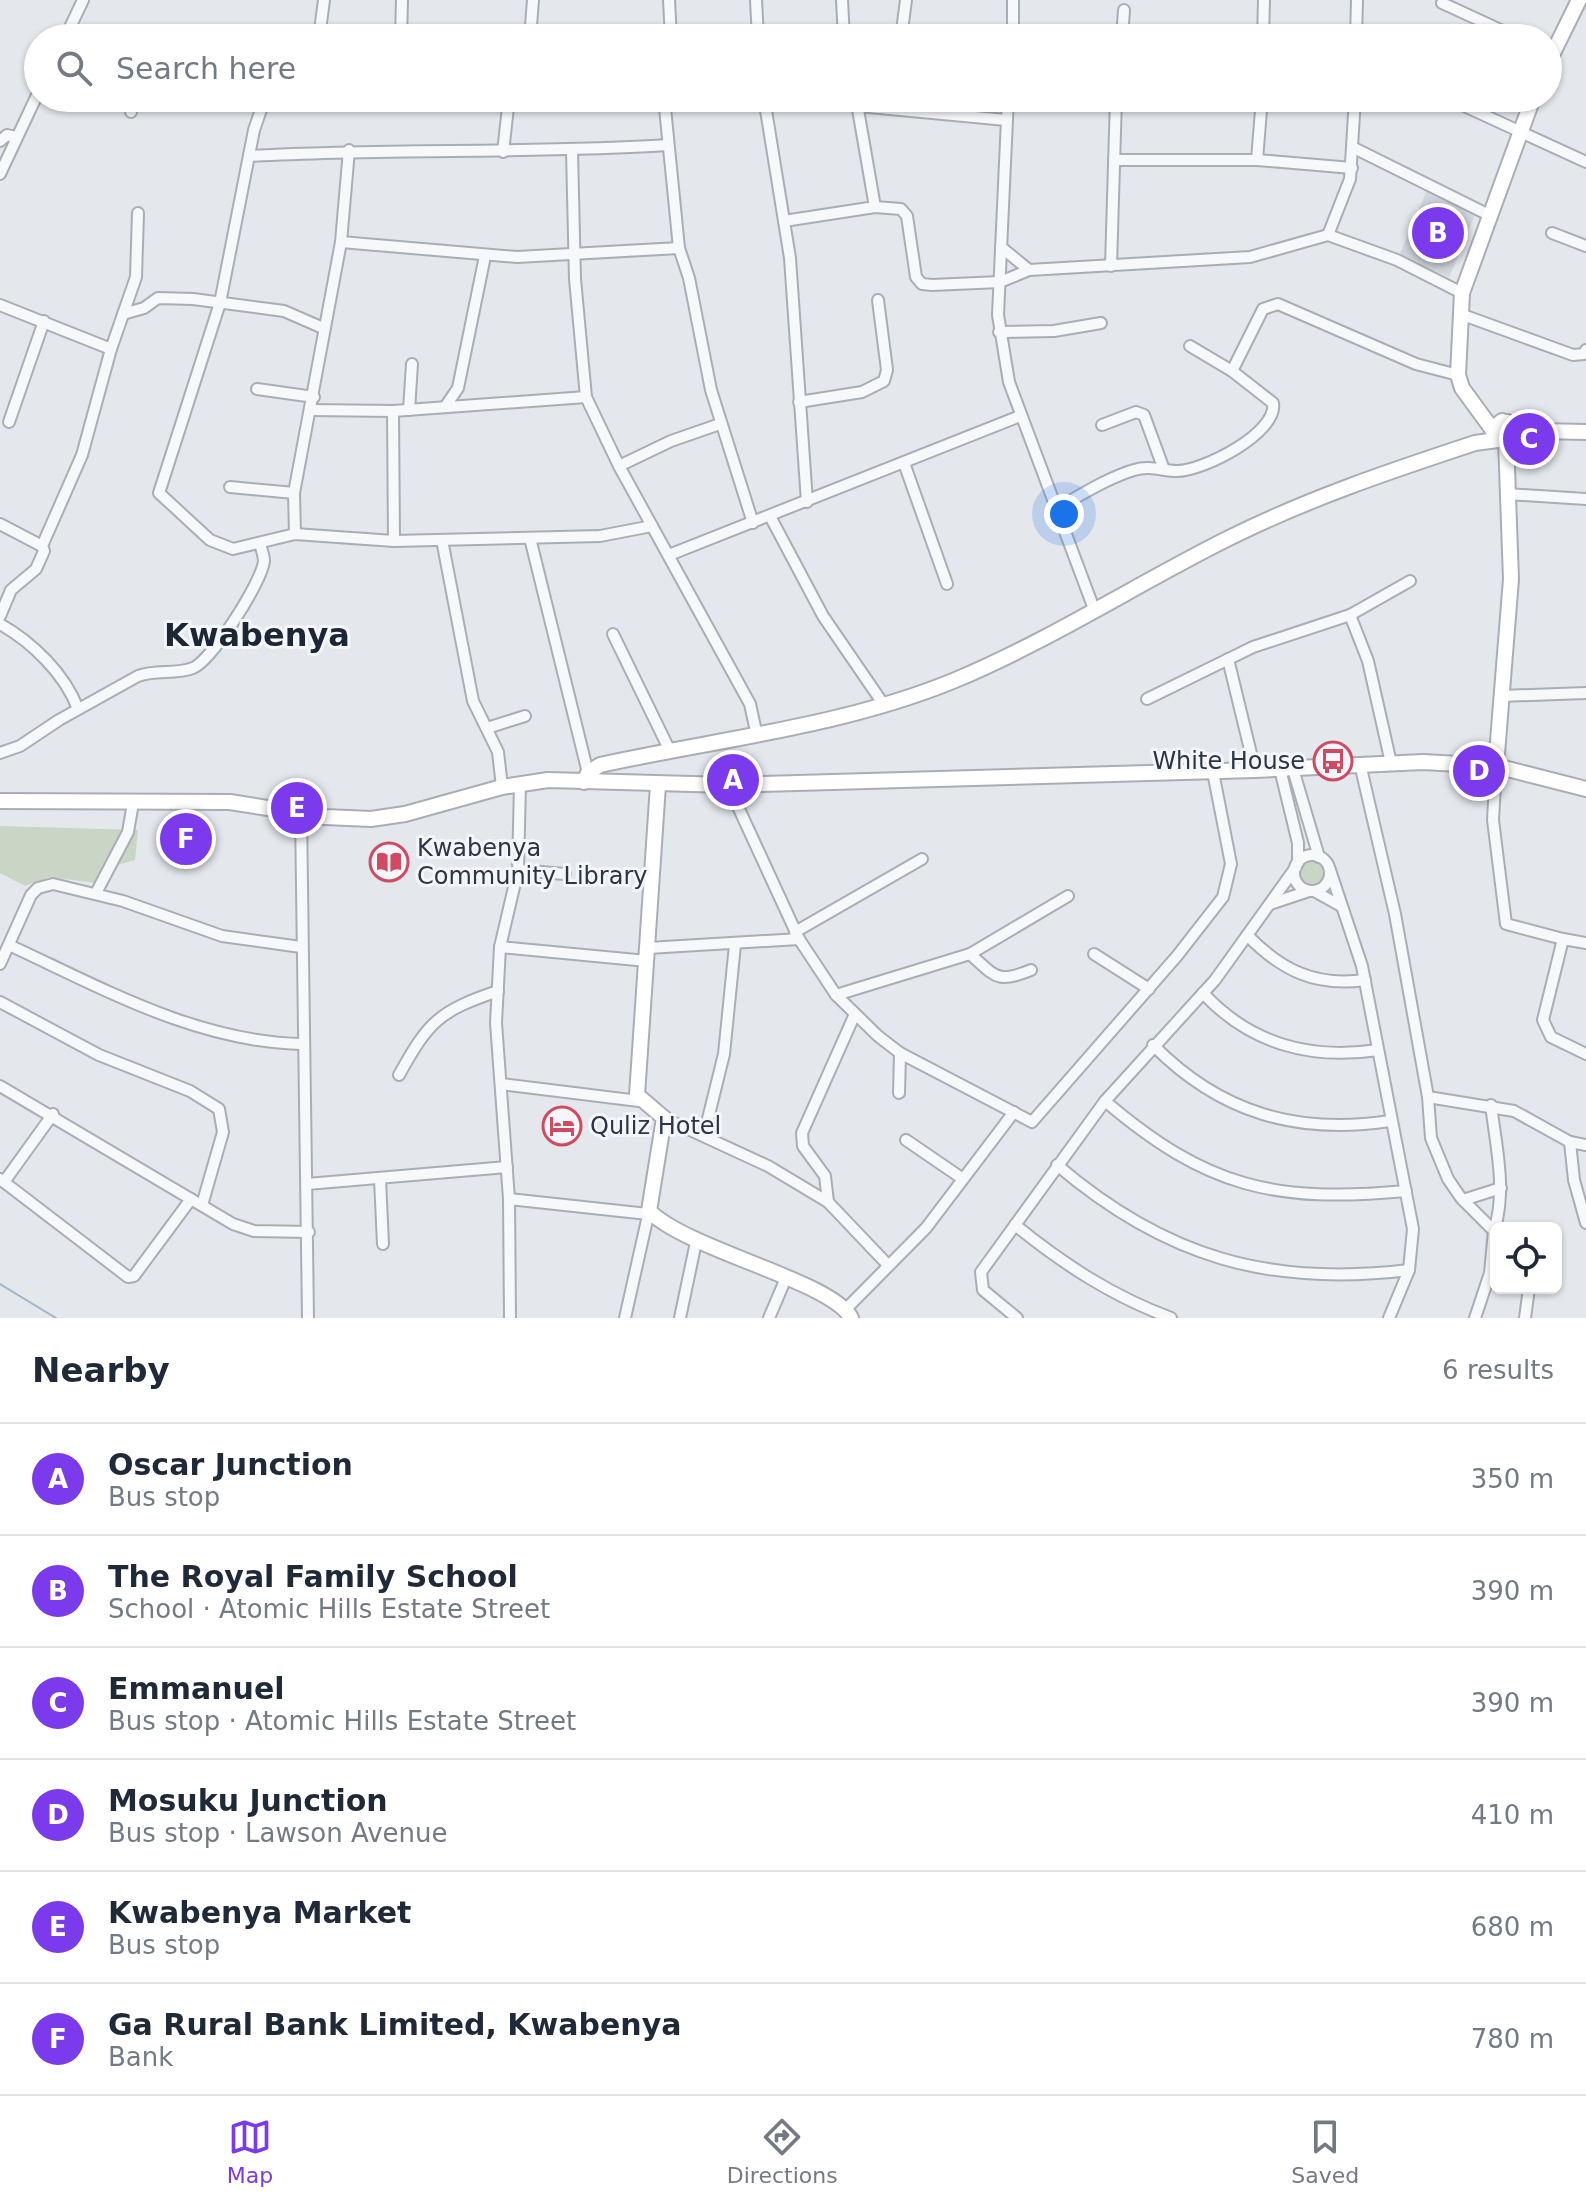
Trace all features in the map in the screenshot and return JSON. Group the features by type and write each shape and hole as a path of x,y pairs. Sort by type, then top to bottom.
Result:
{"main road":[{"path":"1562,32 1579,0"},
{"path":"1496,766 1511,579 1505,467 1501,433 1462,388 1458,375 1462,293 1527,112"},
{"path":"586,778 600,765 757,736 884,705 955,680 1227,539 1329,493 1501,433 1586,432"},
{"path":"0,801 230,802 301,813 380,818 502,787 586,778 658,785 728,785 1213,772 1450,762 1496,766 1586,789"},
{"path":"658,785 637,1073 639,1101 658,1110 664,1118 649,1212 696,1242 786,1278 849,1314"}],"street":[{"path":"72,24 83,0"},
{"path":"321,24 324,0"},
{"path":"401,24 402,0"},
{"path":"531,24 533,0"},
{"path":"669,0 670,24"},
{"path":"756,0 757,24"},
{"path":"842,0 843,24"},
{"path":"903,24 906,0"},
{"path":"1013,0 1013,24"},
{"path":"1263,24 1264,0"},
{"path":"1356,24 1357,0"},
{"path":"1442,3 1488,24"},
{"path":"1123,24 1124,10"},
{"path":"0,174 28,112"},
{"path":"260,112 220,303 159,492 189,523 216,544 233,549 295,534 394,541 442,540 600,536 652,526"},
{"path":"503,152 507,112"},
{"path":"665,112 679,248 720,424 753,523"},
{"path":"766,112 790,258 807,502"},
{"path":"859,112 875,207"},
{"path":"956,112 1006,120"},
{"path":"1007,112 999,332 1004,366 1094,609"},
{"path":"1111,266 1116,112"},
{"path":"1257,160 1261,112"},
{"path":"1328,235 1352,168 1355,112"},
{"path":"1479,112 1586,162"},
{"path":"0,141 7,135 16,137"},
{"path":"249,156 349,150 572,151 667,145"},
{"path":"1354,148 1489,215"},
{"path":"295,534 294,493 341,242 349,150"},
{"path":"572,151 575,255 586,397 619,466 750,704 757,736"},
{"path":"1114,160 1257,160 1352,168"},
{"path":"784,221 875,207 901,209 906,213 916,277 922,284 1000,282 1029,270 1250,257 1328,235 1397,260 1462,293"},
{"path":"0,616 11,590 39,564 44,551 42,546 82,455 111,349 138,267 138,213"},
{"path":"1552,233 1586,246"},
{"path":"341,242 485,256 575,255 679,248"},
{"path":"1001,247 1029,270"},
{"path":"445,407 458,388 485,256"},
{"path":"123,314 163,297 284,311 323,328"},
{"path":"799,402 862,392 884,381 887,370 878,300"},
{"path":"1232,371 1263,309 1278,304 1416,364 1458,375"},
{"path":"0,305 111,349"},
{"path":"1463,315 1573,355 1584,354 1586,350"},
{"path":"9,422 44,321"},
{"path":"999,332 1054,331 1101,323"},
{"path":"1055,509 1136,469 1163,467 1181,471 1210,462 1249,439 1268,420 1273,403 1232,371 1190,346"},
{"path":"409,410 412,364"},
{"path":"458,388 470,405"},
{"path":"257,389 314,397"},
{"path":"311,410 393,411 586,397"},
{"path":"393,411 394,541"},
{"path":"1102,425 1136,412 1144,415 1163,467"},
{"path":"669,555 771,518 1020,416"},
{"path":"619,466 671,441 720,424"},
{"path":"904,463 947,584"},
{"path":"230,487 294,493"},
{"path":"1507,494 1586,499"},
{"path":"771,518 823,616 884,705"},
{"path":"0,524 42,546"},
{"path":"530,538 586,778"},
{"path":"442,540 473,701 498,752 502,787"},
{"path":"0,753 20,746 78,709 149,672 189,669 206,659 220,644 263,566 260,543"},
{"path":"1147,699 1280,636 1350,615 1410,581"},
{"path":"1350,615 1368,661 1391,763"},
{"path":"0,624 26,639 40,654 72,695 78,709"},
{"path":"613,634 670,751"},
{"path":"1228,659 1255,770"},
{"path":"1501,696 1586,693"},
{"path":"487,728 525,716"},
{"path":"1360,764 1387,874 1428,1097 1431,1138 1448,1179 1463,1200 1490,1227"},
{"path":"1496,766 1493,820 1506,924 1586,943"},
{"path":"1286,769 1299,788 1319,857 1330,870 1354,937 1406,1191 1413,1229 1409,1270 1389,1318"},
{"path":"1286,769 1286,790 1298,843 1296,880 1341,906"},
{"path":"728,785 797,935 836,995 900,1053 1029,1122 1034,1121 1149,989 1211,915 1228,887 1231,864 1213,772"},
{"path":"510,1318 509,1199 496,1023 500,947 518,870 520,784"},
{"path":"1286,790 1299,788"},
{"path":"96,893 128,832 133,803"},
{"path":"301,813 308,1318"},
{"path":"1017,1318 987,1295 979,1281 981,1272 1105,1101 1203,993 1297,865 1308,856 1319,857"},
{"path":"500,947 647,955 797,935 922,859"},
{"path":"518,870 565,874"},
{"path":"1270,904 1325,886 1330,870"},
{"path":"0,964 24,908 38,888 53,884 96,893 222,936 301,947"},
{"path":"836,995 970,954 1068,896"},
{"path":"1247,935 1271,958 1307,978 1335,983 1365,980"},
{"path":"1563,939 1543,1020 1551,1037 1586,1054"},
{"path":"9,945 157,1013 229,1035 302,1044"},
{"path":"704,1135 724,1054 735,945"},
{"path":"970,954 999,978 1007,980 1031,970"},
{"path":"1094,954 1149,989"},
{"path":"399,1075 421,1036 437,1018 498,991"},
{"path":"1203,993 1234,1022 1285,1047 1332,1054 1378,1050"},
{"path":"0,1002 99,1055 190,1091 219,1109 223,1132 196,1202 134,1276 128,1277 2,1181 53,1114"},
{"path":"828,1202 825,1176 803,1146 802,1133 855,1014"},
{"path":"1153,1045 1200,1086 1249,1110 1324,1127 1348,1128 1390,1121"},
{"path":"899,1093 900,1053"},
{"path":"501,1084 639,1101"},
{"path":"0,1086 53,1114 243,1229 309,1232"},
{"path":"1428,1097 1514,1111 1570,1142 1586,1145"},
{"path":"1105,1101 1139,1131 1188,1162 1254,1188 1312,1196 1406,1191"},
{"path":"1491,1105 1501,1188 1495,1222"},
{"path":"849,1314 887,1264 916,1240 1014,1112"},
{"path":"664,1118 704,1135 828,1202 887,1264"},
{"path":"906,1140 963,1179"},
{"path":"1570,1142 1586,1223"},
{"path":"1057,1165 1131,1220 1203,1254 1317,1276 1409,1270"},
{"path":"307,1184 507,1167"},
{"path":"380,1179 383,1244"},
{"path":"1463,1200 1501,1188"},
{"path":"509,1199 649,1212 625,1318"},
{"path":"1015,1225 1084,1276 1131,1302 1171,1318"},
{"path":"680,1318 696,1242"},
{"path":"1475,1318 1490,1273"},
{"path":"769,1318 786,1278"},
{"path":"1525,1318 1528,1294"}],"shaded area":[{"path":"1428,188 1477,210 1449,277 1399,256"}],"green space":[{"path":"0,826 138,830 135,860 107,868 96,883 49,877 25,886 0,873"},
{"path":"1313,861 1322,864 1325,873 1322,882 1313,885 1304,882 1301,873 1304,864"}],"waterway":[{"path":"0,1284 56,1318"}],"place":[{"name":"The Royal Family School","path":"1438,233"},
{"name":"Emmanuel","path":"1529,439"},
{"name":"White House","path":"1333,761"},
{"name":"Mosuku Junction","path":"1479,771"},
{"name":"Oscar Junction","path":"733,780"},
{"name":"Kwabenya Market","path":"297,808"},
{"name":"Ga Rural Bank Limited, Kwabenya","path":"186,839"},
{"name":"Kwabenya Community Library","path":"389,862"},
{"name":"Quliz Hotel","path":"562,1126"}],"district":[{"name":"Kwabenya","path":"257,635"}]}
